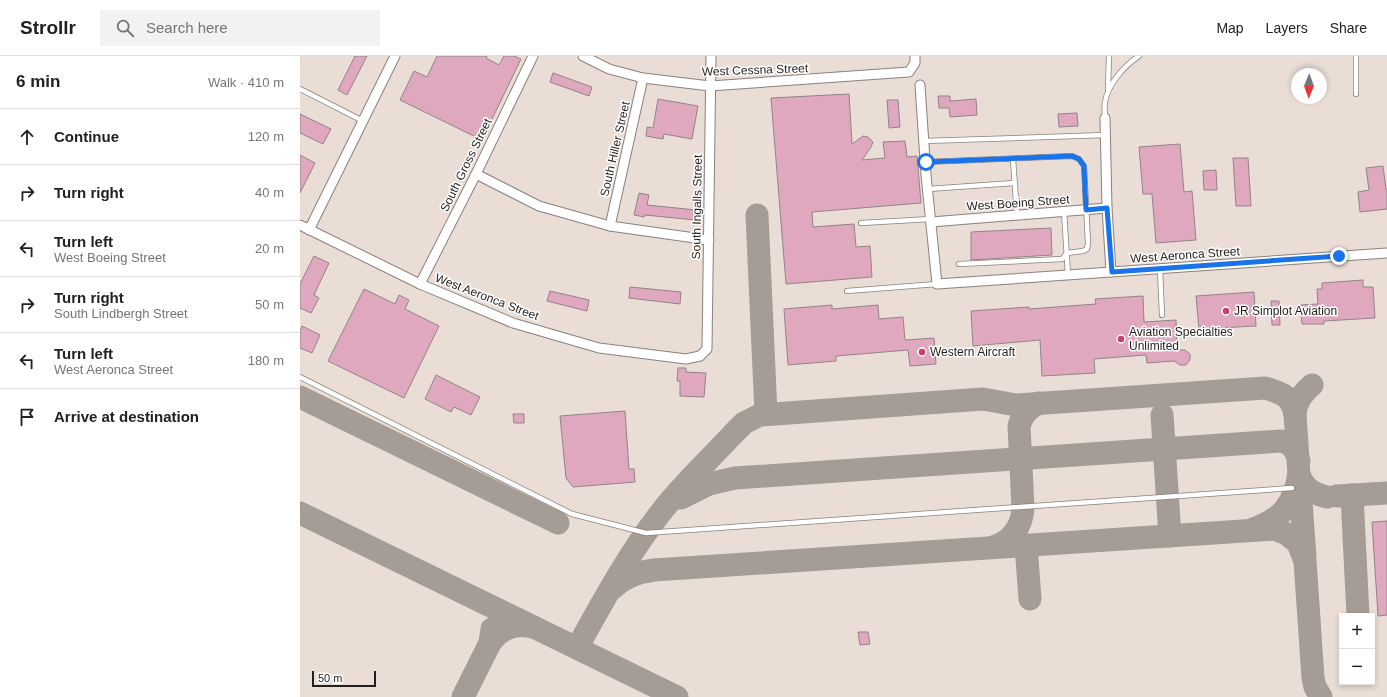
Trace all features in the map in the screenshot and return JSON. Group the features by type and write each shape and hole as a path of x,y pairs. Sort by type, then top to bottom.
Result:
{"street":[{"path":"309,230 395,56"},
{"name":"South Gross Street","path":"420,284 534,56"},
{"name":"West Cessna Street","path":"583,56 609,69 643,78 710,86 909,72 915,64 915,56"},
{"name":"South Ingalls Street","path":"700,356 707,349 711,56"},
{"name":"South Hiller Street","path":"610,226 643,78"},
{"path":"920,86 937,284"},
{"path":"1105,118 1107,208 1112,272"},
{"path":"476,174 539,206 610,226 708,240"},
{"name":"West Boeing Street","path":"931,220 1107,208"},
{"name":"West Aeronca Street","path":"300,225 420,284 513,323 599,348 686,359 700,356"},
{"name":"West Aeronca Street","path":"937,284 1387,253"}],"lane":[{"path":"1108,93 1109,56"},
{"path":"1105,118 1105,102 1113,83 1122,70 1138,56"},
{"path":"1356,56 1356,94"},
{"path":"300,89 363,121"},
{"path":"924,141 1106,135"},
{"path":"926,162 1072,156 1079,159 1084,166 1088,243 1087,249 1067,253 1062,259 959,264"},
{"path":"1012,159 1017,215"},
{"path":"928,189 1014,183"},
{"path":"1064,211 1068,275"},
{"path":"862,223 931,220"},
{"path":"1160,269 1162,315"},
{"path":"847,291 937,284"},
{"path":"300,377 572,514 646,533 1292,488"}],"building":[{"path":"355,56 367,56 347,95 338,90"},
{"path":"437,56 487,56 486,58 499,65 504,56 514,56 521,59 482,140 400,100 414,71 427,77"},
{"path":"553,73 592,87 589,96 550,82"},
{"path":"849,94 852,144 863,136 868,137 873,142 862,160 885,158 883,142 905,141 907,157 917,156 921,203 812,212 813,227 854,224 856,247 870,246 872,277 786,284 771,98"},
{"path":"938,96 950,96 950,101 976,99 977,115 950,117 949,108 939,108"},
{"path":"658,99 698,106 692,139 664,134 663,139 646,136 647,127 653,128"},
{"path":"887,100 898,100 900,127 889,128"},
{"path":"1077,113 1078,126 1059,127 1058,114"},
{"path":"300,114 331,129 323,144 300,133"},
{"path":"1180,144 1184,192 1192,191 1196,240 1156,243 1152,194 1143,194 1139,147"},
{"path":"300,155 315,163 300,193"},
{"path":"1233,158 1248,158 1251,206 1236,206"},
{"path":"1383,166 1387,189 1387,209 1360,212 1358,192 1369,190 1366,168"},
{"path":"1216,170 1217,190 1204,190 1203,171"},
{"path":"639,193 649,195 647,205 696,210 695,220 634,215"},
{"path":"1051,228 1052,255 971,260 971,232"},
{"path":"314,256 329,263 314,295 319,298 311,313 300,308 300,284"},
{"path":"1363,280 1363,287 1373,287 1375,318 1324,321 1324,324 1302,324 1300,305 1318,304 1317,289 1322,289 1322,283"},
{"path":"630,287 681,292 680,304 629,298"},
{"path":"364,289 395,304 399,295 409,300 405,309 439,326 404,398 328,361"},
{"path":"550,291 589,300 587,311 547,301"},
{"name":"JR Simplot Aviation","path":"1254,292 1256,326 1199,329 1196,296"},
{"path":"1143,296 1144,322 1176,320 1177,350 1185,350 1190,354 1190,360 1186,365 1180,365 1174,361 1147,363 1146,355 1094,359 1095,373 1042,376 1040,340 973,346 971,311 1029,307 1029,309 1096,304 1095,299"},
{"path":"1271,301 1279,301 1280,325 1272,325"},
{"path":"832,305 832,309 878,305 879,319 903,317 905,340 934,338 936,364 910,366 908,350 836,356 836,361 788,365 784,309"},
{"path":"302,326 320,335 312,353 300,348 300,331"},
{"path":"678,368 686,368 686,372 706,373 704,397 680,396 680,381 677,381"},
{"path":"436,375 480,397 471,415 454,407 451,412 425,399"},
{"path":"625,411 629,469 634,469 635,482 573,487 566,478 560,416"},
{"path":"513,414 524,414 524,423 514,423"},
{"path":"1387,521 1387,615 1378,616 1372,522"},
{"path":"858,632 868,632 870,644 860,645"}],"taxiway":[{"path":"757,215 766,414"},
{"path":"1295,415 1300,398 1312,385"},
{"path":"577,648 627,560 662,511 687,482 744,423 760,415 983,399 1016,405 1265,388 1281,394 1289,399 1295,415 1299,474 1306,487 1317,494 1327,497"},
{"path":"300,397 558,523"},
{"path":"993,547 999,545 1014,533 1018,527 1022,515 1023,508 1019,426 1026,412 1039,403"},
{"path":"1162,415 1170,536"},
{"path":"681,498 709,484 735,478 1281,441 1293,448 1299,461"},
{"path":"1253,529 1272,520 1285,509 1294,494 1299,474 1305,557"},
{"path":"1337,496 1387,493"},
{"path":"1352,495 1358,613"},
{"path":"300,513 677,697"},
{"path":"613,588 617,584 632,576 654,570 1274,529 1287,534 1298,543 1305,561 1313,678 1315,687 1321,697"},
{"path":"1026,545 1030,599"},
{"path":"490,643 504,630 514,626 533,627"},
{"path":"463,697 490,643 492,629"}],"place":[{"name":"JR Simplot Aviation","path":"1226,311"},
{"name":"Aviation Specialties Unlimited","path":"1121,339"},
{"name":"Western Aircraft","path":"922,352"}],"route":[{"path":"926,162 1072,156 1079,159 1084,166 1086,210 1107,208 1112,272 1339,256"}]}
